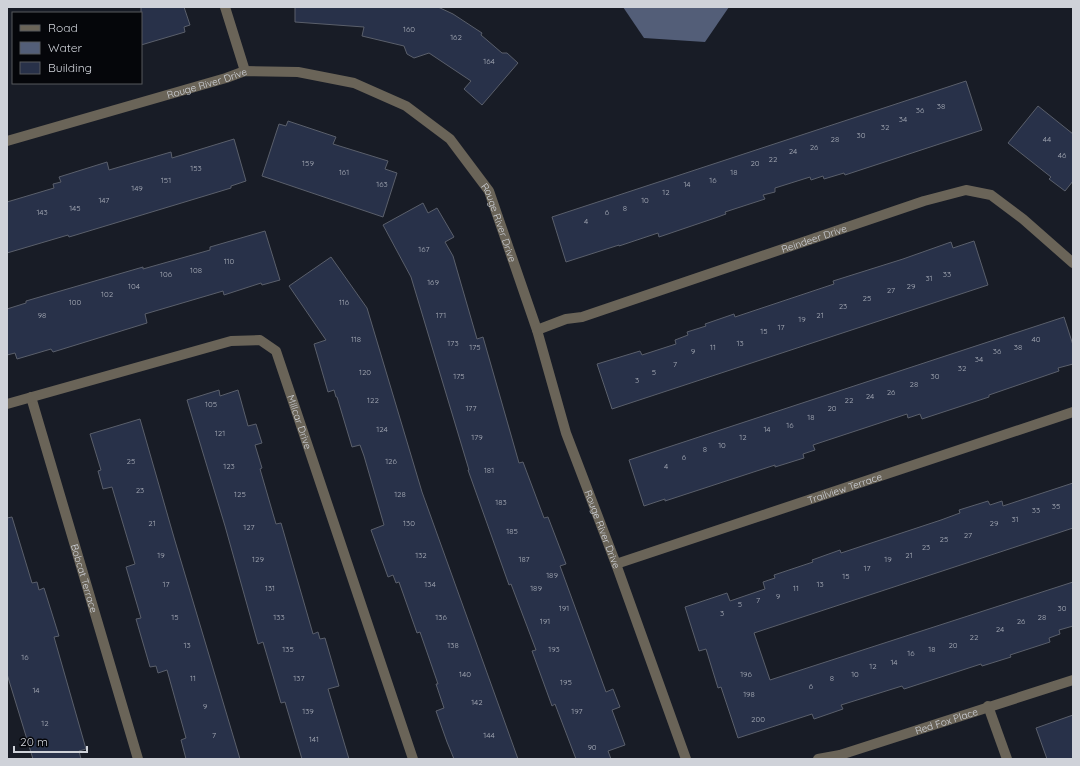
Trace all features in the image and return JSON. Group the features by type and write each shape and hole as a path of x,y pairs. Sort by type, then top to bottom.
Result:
{"street":[{"path":"225,7 245,71"},
{"name":"Rouge River Drive","path":"7,141 245,71 298,72 354,83 406,106 450,139 489,191 537,330 566,433 616,564 686,759"},
{"name":"Reindeer Drive","path":"537,330 566,319 582,317 924,201 966,190 991,195 1023,219 1073,263"},
{"name":"Millcar Drive","path":"7,404 232,342 260,340 276,351 413,759"},
{"name":"Bobcat Terrace","path":"31,397 138,759"},
{"name":"Trailview Terrace","path":"616,564 1073,412"},
{"name":"Red Fox Place","path":"818,759 841,757 988,706 1073,680"},
{"path":"988,706 1007,759"}],"water":[{"path":"623,7 729,7 705,42 644,38"}],"building":[{"path":"141,7 184,7 190,25 184,27 185,32 142,45"},
{"path":"295,7 438,7 453,14 482,33 481,35 502,53 507,53 518,63 482,105 464,89 471,81 429,53 414,58 407,54 404,46 362,36 364,27 295,22"},
{"path":"966,81 982,130 845,175 844,173 824,179 823,176 811,180 810,177 775,188 775,192 763,195 765,199 725,212 726,214 715,218 659,237 658,233 566,262 552,217"},
{"path":"1038,106 1073,134 1073,181 1065,191 1049,179 1051,177 1008,143"},
{"path":"288,121 336,137 333,144 388,161 385,169 397,173 383,217 262,176 279,124 286,126"},
{"path":"234,139 246,181 231,186 231,188 69,237 68,235 7,253 7,202 54,188 53,184 61,182 59,177 107,162 109,170 171,152 172,158"},
{"path":"423,203 428,213 437,208 454,237 445,242 453,256 477,339 483,337 519,463 523,462 544,518 548,517 566,564 560,566 606,692 613,689 620,707 612,710 625,745 608,751 611,759 576,759 555,704 552,706 532,651 536,650 511,584 509,585 468,470 411,277 383,225"},
{"path":"265,231 280,280 262,285 261,283 224,295 223,291 145,314 147,323 53,352 51,349 17,359 15,353 7,355 7,309 26,303 26,301 143,267 143,269 210,250 210,247"},
{"path":"974,241 988,285 612,409 597,364 640,351 642,355 676,344 675,340 688,335 687,332 706,326 705,324 734,314 735,317 834,284 833,281 951,242 953,248"},
{"path":"331,257 367,308 422,492 518,759 454,759 447,742 436,711 444,708 436,684 438,684 420,632 417,633 399,582 396,583 393,575 388,577 371,530 384,525 364,456 360,445 352,447 334,390 328,392 314,344 326,340 289,286"},
{"path":"1064,317 1073,345 1073,364 1058,368 1059,371 989,395 989,397 922,419 920,414 908,418 907,414 813,445 815,450 803,454 804,458 775,467 775,465 665,501 665,499 644,506 629,460"},
{"path":"219,390 220,396 238,390 248,426 256,424 262,443 255,445 262,468 260,469 276,524 281,523 313,634 318,632 320,639 325,638 339,686 328,689 349,759 302,759 285,702 281,703 263,642 258,644 225,526 187,400"},
{"path":"140,419 240,759 186,759 181,740 186,738 167,670 158,673 156,666 150,667 136,619 141,618 126,567 135,564 112,487 103,489 98,471 101,470 90,434"},
{"path":"1073,483 1073,528 754,633 770,680 1073,582 1073,626 1059,630 1060,634 1049,638 1050,642 1010,655 1011,657 982,666 981,664 904,689 902,686 841,705 843,709 814,719 812,714 738,738 721,687 718,688 706,649 699,651 685,607 727,593 730,601 765,589 763,582 775,578 774,575 813,562 812,560 840,550 841,553 941,520 960,513 959,510 988,501 990,505 1002,501 1003,506"},
{"path":"12,517 32,583 37,582 39,590 44,588 59,636 54,637 86,749 79,751 81,759 33,759 7,674 7,518"},
{"path":"1073,715 1073,759 1047,759 1036,728"}]}
